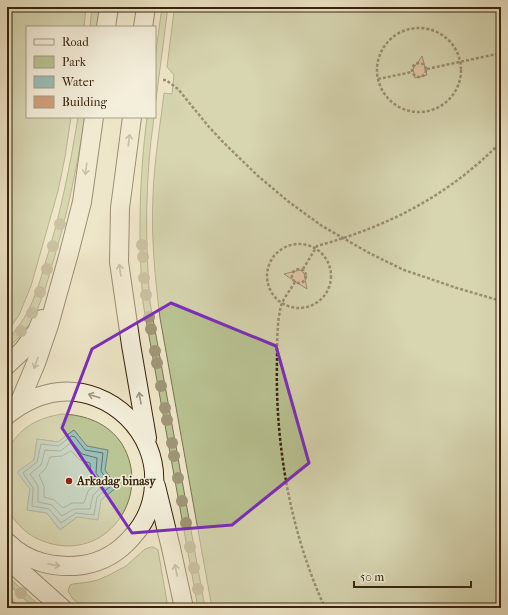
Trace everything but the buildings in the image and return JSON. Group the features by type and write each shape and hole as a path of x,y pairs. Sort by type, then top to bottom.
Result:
{"street":[{"path":"106,26 109,7"},
{"path":"143,26 146,7"},
{"path":"10,413 36,364 49,325 82,202 94,118"},
{"path":"7,542 20,553 46,564 75,566 89,564 103,559 127,543 144,520 150,507 154,493 153,464 131,345 119,262 120,208 132,118"},
{"path":"7,365 23,350 37,331 69,253"},
{"path":"10,413 31,399 45,394 59,392 88,394 102,399 126,414 136,425 150,450"},
{"path":"154,479 184,608"},
{"path":"7,559 62,608"},
{"path":"32,559 36,585"}],"path":[{"path":"421,28 442,35 450,42 460,62 461,72 455,93 448,101 438,108 428,111 417,112 397,106 382,90 378,79 378,68 384,48 400,33 410,30 421,28"},
{"path":"427,69 501,53"},
{"path":"418,63 425,65 427,69 424,76 421,78 417,78 412,72 414,65 418,63"},
{"path":"378,79 412,72"},
{"path":"163,80 166,80 178,89 209,127 258,176 305,215 371,254 404,270 501,301"},
{"path":"303,270 317,246 344,238 386,222 420,205 461,178 501,142"},
{"path":"290,245 307,245 316,249 327,260 330,268 330,285 326,292 318,302 307,307 298,308 282,304 270,292 267,284 266,276 271,260 276,253 290,245"},
{"path":"299,268 303,270 306,276 302,283 299,284 292,280 292,272 295,269 299,268"},
{"path":"295,282 282,304 279,324 277,368 278,417 287,483 299,534 312,575 325,608"}],"highlighted area":[{"path":"171,303 276,346 309,463 232,525 132,533 62,428 92,349"}],"green space":[{"path":"7,7 86,7 84,26 26,26 26,118 71,118 58,191 31,286 19,315 7,332"},
{"path":"92,7 100,7 97,26 90,26"},
{"path":"162,7 168,7 156,99 156,51"},
{"path":"183,7 501,7 501,608 212,608 160,318 153,242 153,196 157,144 164,93 172,94 174,75 167,67 174,11"},
{"path":"78,118 85,118 67,210 41,301 31,322 7,349 7,339 15,331 27,314 42,274 60,210"},
{"path":"147,118 154,118 147,187 147,255 150,302 205,608 198,608 143,303 140,256 140,210 144,140"},
{"path":"62,414 80,416 88,418 103,426 122,444 130,463 132,483 128,501 120,518 108,532 92,541 73,546 52,544 31,536 15,520 7,507 7,452 11,444 23,430 29,426 44,418","holes":["74,430 117,487 60,530 47,513 27,510 37,439 58,442"]},
{"path":"151,547 158,550 168,608 84,608 72,598 68,591 70,585 98,580 109,575 126,566 145,549"},
{"path":"7,576 42,608 34,608 7,583"},
{"path":"7,595 21,608 7,608"}],"water":[{"path":"74,430 87,446 108,450 105,470 117,487 101,500 98,520 77,517 60,530 47,513 27,510 30,489 17,472 34,460 37,439 58,442"}],"place":[{"name":"Arkadag binasy","path":"69,481"}]}
